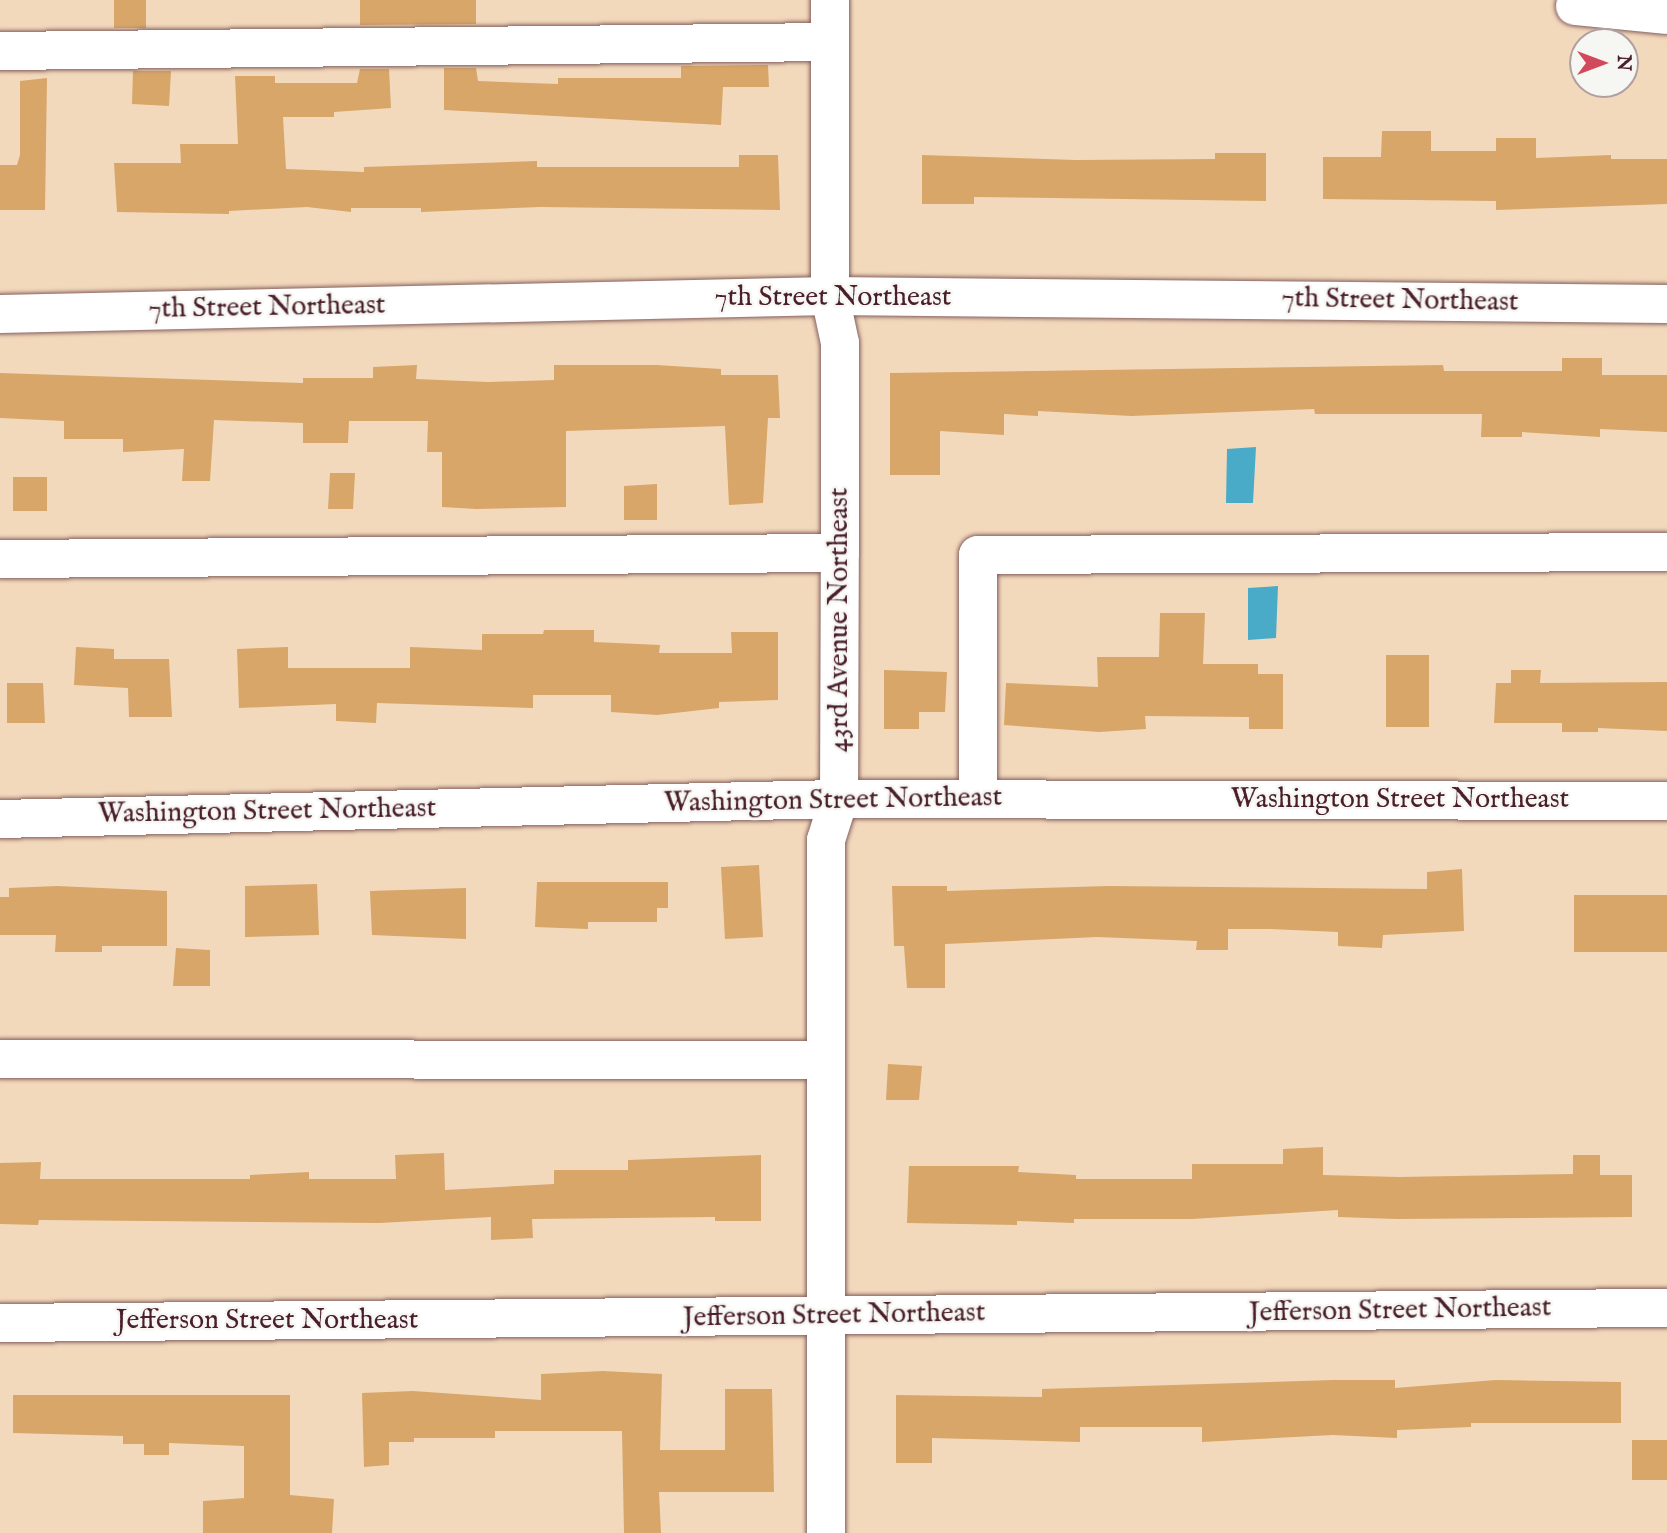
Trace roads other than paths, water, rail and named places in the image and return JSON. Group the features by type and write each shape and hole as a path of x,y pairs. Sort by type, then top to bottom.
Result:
{"street":[{"name":"43rd Avenue Northeast","path":"826,1533 826,840 839,799 840,554 840,343 830,296 830,0"},
{"path":"1575,6 1667,15"},
{"path":"0,51 830,43"},
{"name":"7th Street Northeast","path":"0,314 830,296 1667,304"},
{"path":"978,799 978,555 1667,552"},
{"path":"0,559 840,554"},
{"name":"Washington Street Northeast","path":"0,819 839,799 1667,801"},
{"path":"0,1059 826,1060"},
{"name":"Jefferson Street Northeast","path":"0,1323 1667,1308"}],"water":[{"path":"1256,447 1253,503 1226,503 1227,449"},
{"path":"1278,586 1276,638 1248,640 1248,588"}]}
